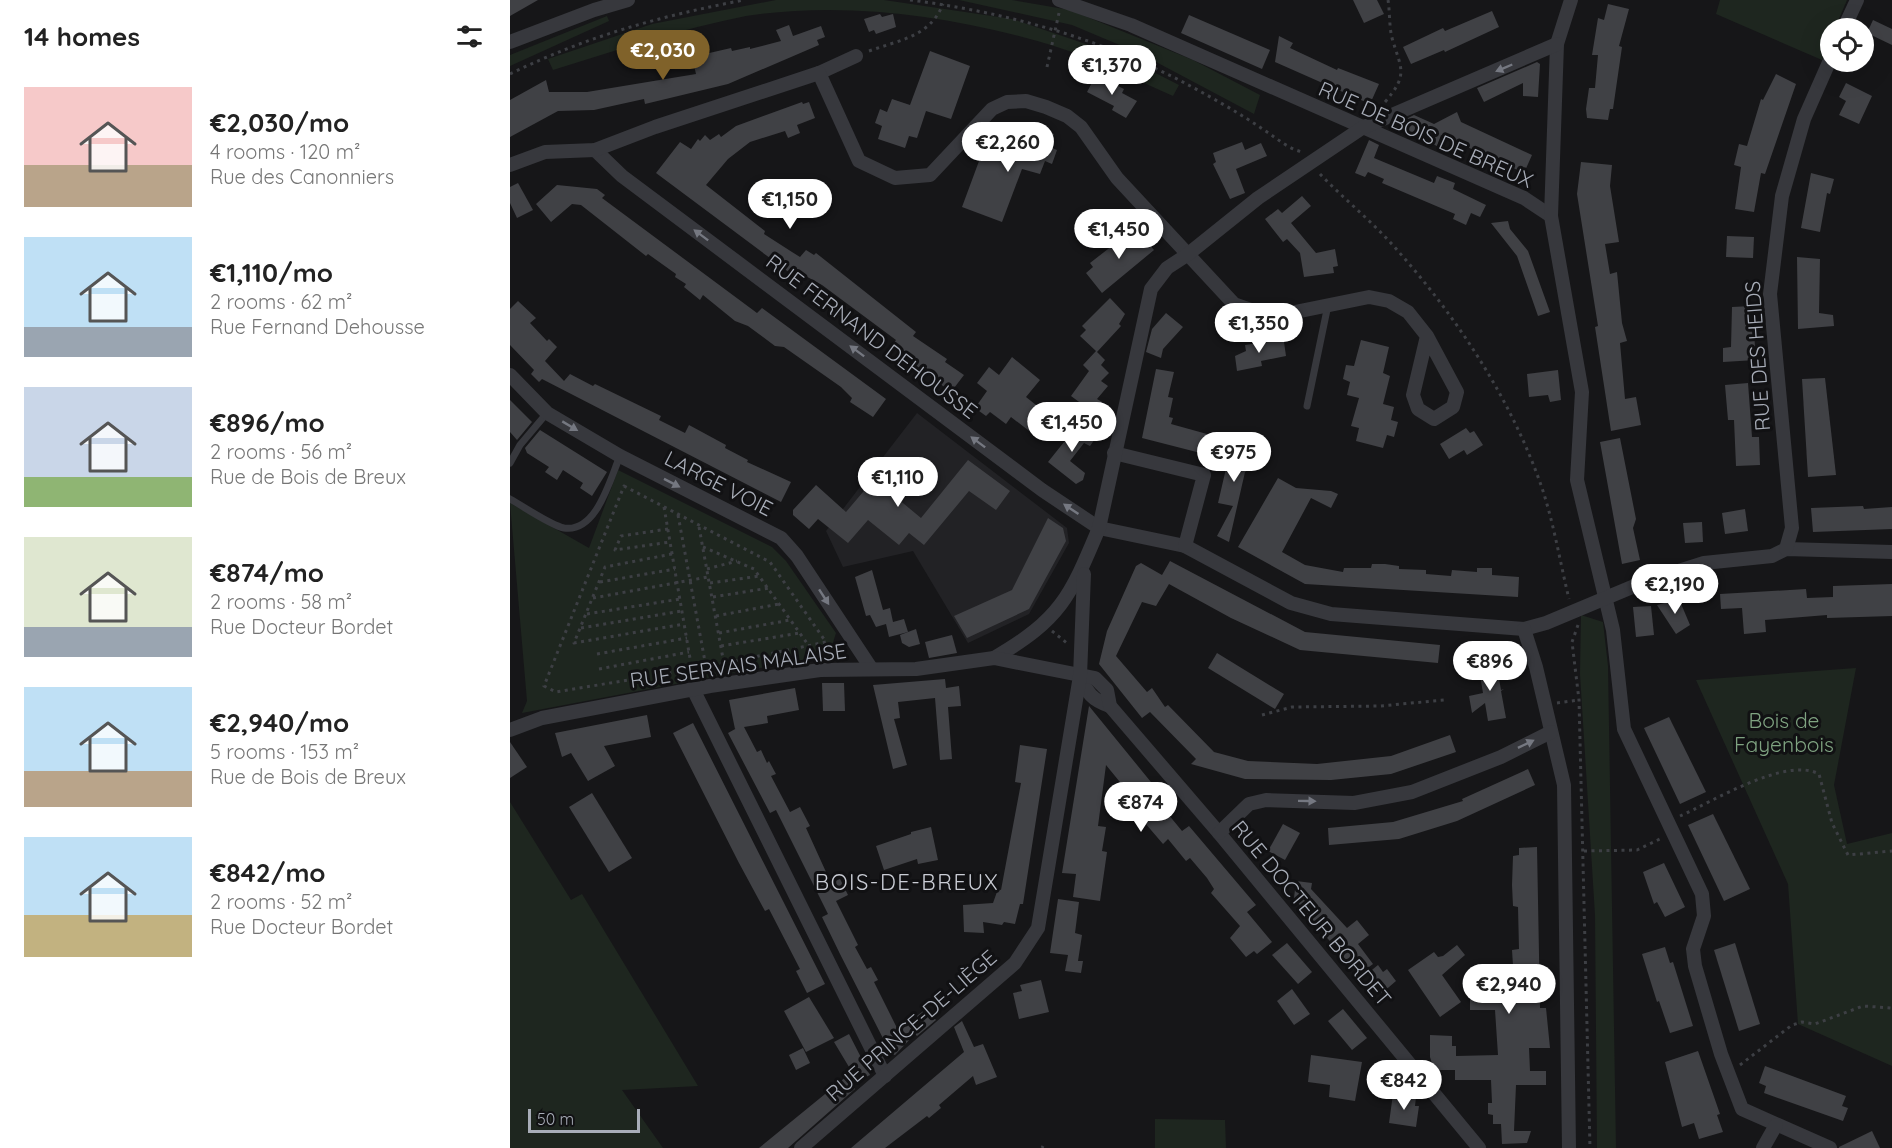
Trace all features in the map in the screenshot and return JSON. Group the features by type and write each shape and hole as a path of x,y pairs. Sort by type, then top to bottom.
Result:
{"street":[{"path":"510,42 594,10 628,0"},
{"name":"RUE DE BOIS DE BREUX","path":"1060,0 1131,25 1524,198 1551,216"},
{"path":"1572,0 1557,44 1551,216 1582,392 1576,480 1613,630 1624,729 1702,894 1704,916 1693,949 1695,966 1726,1069 1742,1109 1830,1148"},
{"path":"1849,18 1857,0"},
{"path":"994,658 1023,641 1045,624 1071,592 1085,562 1099,528 1151,289 1167,268 1187,255 1258,198 1362,128 1557,44"},
{"path":"510,165 545,152 595,150 654,127 819,73 856,56"},
{"name":"RUE DES HEIDS","path":"1786,549 1792,528 1770,294 1782,196 1804,119 1825,72"},
{"path":"819,73 859,161 895,178 930,175 992,109 1007,102 1026,101 1067,116 1081,127 1117,178 1234,304 1271,317 1369,297 1389,301 1408,312 1427,336 1457,392 1453,408 1434,418 1418,409 1413,395 1427,336"},
{"name":"RUE FERNAND DEHOUSSE","path":"595,150 622,176 1042,490 1099,528"},
{"name":"LARGE VOIE","path":"510,375 547,413 620,456 781,538 797,556 871,668"},
{"path":"1114,453 1204,475 1185,546"},
{"path":"1099,528 1185,546 1291,603 1331,614 1524,629 1546,623 1605,596 1704,564 1772,556 1786,549 1892,552"},
{"name":"RUE PRINCE-DE-LIÈGE","path":"801,1148 1015,963 1038,928 1080,676 1085,562"},
{"path":"1524,629 1536,667 1564,784 1569,1148"},
{"name":"RUE SERVAIS MALAISE","path":"510,730 542,718 710,686 820,670 916,669 994,658 1080,676"},
{"name":"RUE DOCTEUR BORDET","path":"1080,676 1095,678 1107,690 1110,706 1219,833 1479,1148"},
{"path":"693,689 885,1076"},
{"path":"1219,833 1249,804 1266,800 1354,802 1412,792 1501,757 1551,732"},
{"path":"1763,1148 1776,1125"}],"lane":[{"path":"1307,406 1328,305"},
{"path":"510,463 520,445 547,413"},
{"path":"510,499 562,528 575,527 585,523 593,514 620,456"}],"path":[{"path":"510,74 552,53 615,29 688,10 744,0"},
{"path":"909,0 943,4 1056,29 1163,72 1235,112 1293,151"},
{"path":"1047,67 1060,0"},
{"path":"1379,109 1397,88 1402,70 1400,54 1392,37 1388,0"},
{"path":"856,56 925,30 934,23 943,4"},
{"path":"1322,176 1397,250 1439,300 1476,353 1511,418 1542,488 1568,596"},
{"path":"624,486 664,507 770,562 826,642 692,670 556,692 544,686 624,486"},
{"path":"664,507 692,670"},
{"path":"678,515 710,686"},
{"path":"699,525 724,664"},
{"path":"668,529 621,536 615,550 670,542"},
{"path":"703,547 754,569 809,646"},
{"path":"672,554 605,567 574,643 684,624"},
{"path":"707,569 739,561"},
{"path":"599,582 675,569"},
{"path":"710,583 760,576"},
{"path":"593,598 708,577"},
{"path":"713,597 769,588"},
{"path":"587,614 680,599"},
{"path":"716,616 780,604"},
{"path":"580,628 682,611"},
{"path":"719,633 790,620"},
{"path":"1045,624 1073,647 1081,648"},
{"path":"721,646 800,633"},
{"path":"597,654 687,638"},
{"path":"1572,642 1580,700 1590,1148"},
{"path":"599,669 689,652"},
{"path":"1262,715 1292,706 1380,706 1444,700"},
{"path":"1545,704 1580,700"},
{"path":"1584,851 1637,850 1670,828 1774,773 1809,769 1819,774 1832,823 1848,855 1892,851"},
{"path":"1726,1069 1744,1063 1792,1025 1802,1022 1815,1024 1863,1006 1892,1008"}],"shaded area":[{"path":"917,413 1067,528 1069,543 1029,614 968,643 913,551 843,567 826,531"}],"green space":[{"path":"776,0 884,0 1012,19 1124,57 1179,85 1173,96 1088,58 1023,37 945,20 865,11 824,10 746,16 673,34 553,70 548,59 652,24"},
{"path":"959,0 1012,0 1070,10 1193,60 1260,95 1254,114 1141,54 1072,25"},
{"path":"1720,0 1847,0 1839,18 1820,18 1820,59 1716,14"},
{"path":"607,16 609,21 510,66 510,55"},
{"path":"618,470 772,547 786,561 836,633 829,655 522,713 527,701 510,503 589,548"},
{"path":"1581,615 1603,622 1608,666 1616,1148 1597,1148 1595,915 1580,674"},
{"name":"Bois de Fayenbois","path":"1856,668 1834,785 1847,844 1892,833 1892,1066 1798,1024 1788,884 1696,680"},
{"path":"510,802 571,900 582,894 698,1086 622,1090 663,1148 510,1148"},
{"path":"1155,1119 1225,1120 1226,1148 1155,1148"}],"building":[{"path":"510,0 538,0 510,16"},
{"path":"1353,0 1377,0 1384,14 1364,23"},
{"path":"1608,4 1629,9 1619,46 1622,47 1613,109 1610,109 1608,120 1587,118 1586,109 1589,88 1595,88 1598,55 1592,55 1598,18 1604,20"},
{"path":"1492,11 1499,27 1445,52 1444,50 1411,64 1403,47 1443,28 1445,31"},
{"path":"880,14 882,17 893,14 896,27 876,34 874,30 869,32 864,19"},
{"path":"1189,15 1270,50 1262,69 1181,33"},
{"path":"1874,20 1892,29 1892,45 1874,36"},
{"path":"789,25 793,36 821,26 825,37 817,40 819,45 728,84 645,104 644,99 594,110 558,111 510,137 510,100 546,80 549,92 587,92 696,74 692,57 731,48 732,51 750,47 750,49 781,41 776,30"},
{"path":"1279,36 1293,43 1290,48 1337,70 1338,68 1379,84 1370,104 1275,62"},
{"path":"930,51 970,66 951,119 926,111 917,138 909,136 905,148 878,139 882,126 875,123 880,109 887,112 892,99 910,105"},
{"path":"1537,62 1540,64 1538,97 1523,96 1523,83 1484,102 1477,88"},
{"path":"1776,74 1796,84 1765,174 1761,173 1754,212 1735,209 1741,167 1734,165 1739,144 1747,146 1761,99 1763,100"},
{"path":"1096,75 1124,89 1122,93 1137,101 1126,118 1112,110 1114,106 1087,92"},
{"path":"1846,83 1872,96 1859,124 1839,115 1846,101 1839,97"},
{"path":"802,102 803,104 809,102 815,118 797,125 800,133 788,138 785,131 750,142 728,159 706,185 765,231 764,234 800,257 806,250 814,255 816,253 916,332 913,336 947,359 945,362 964,375 951,392 891,347 896,340 822,285 802,274 798,279 656,173 680,142 691,149 698,139 700,141 705,135 710,140 719,134 721,137 736,126"},
{"path":"1457,112 1461,122 1532,155 1524,173 1441,135 1437,146 1398,129 1402,121 1414,115 1434,124"},
{"path":"1027,124 1054,134 1050,147 1057,150 1052,164 1045,161 1040,174 1022,169 1002,222 962,207 982,153 1005,162 1015,135 1023,137"},
{"path":"1369,140 1379,145 1374,158 1434,183 1437,176 1455,183 1453,189 1486,205 1480,217 1471,213 1466,225 1453,219 1455,214 1382,183 1384,179 1368,172 1365,177 1355,173"},
{"path":"1242,142 1245,150 1261,143 1267,156 1236,169 1245,193 1230,199 1213,164 1216,162 1213,153"},
{"path":"1581,162 1612,165 1610,186 1619,242 1605,244 1610,274 1617,272 1622,323 1627,341 1620,343 1625,399 1636,397 1641,425 1611,431 1595,327 1598,326 1577,194"},
{"path":"1811,173 1834,179 1830,194 1827,193 1820,232 1801,228"},
{"path":"518,183 533,210 517,218 510,203 510,187"},
{"path":"557,185 597,189 605,195 602,198 757,313 762,308 886,399 873,417 850,402 852,398 841,387 784,347 775,346 748,326 735,321 703,295 700,300 684,287 686,284 675,277 676,274 648,254 646,256 581,205 572,204 551,222 536,204"},
{"path":"1302,196 1311,206 1291,223 1316,253 1335,249 1338,266 1333,267 1334,273 1304,277 1300,253 1287,239 1283,242 1265,219 1278,209 1282,213"},
{"path":"1508,221 1510,229 1528,251 1550,312 1538,316 1517,256 1491,223"},
{"path":"1135,228 1154,250 1102,293 1086,273 1093,267 1090,263"},
{"path":"1727,236 1754,237 1753,258 1726,257"},
{"path":"1797,257 1820,259 1819,313 1833,315 1834,326 1798,329"},
{"path":"1110,298 1125,314 1119,324 1121,326 1097,352 1105,360 1101,365 1109,373 1101,381 1108,386 1097,399 1102,402 1094,413 1071,396 1089,371 1083,365 1096,351 1080,336 1086,330 1082,326"},
{"path":"518,301 536,318 530,323 547,341 549,339 557,347 545,361 564,381 570,374 661,416 659,420 685,433 689,425 726,445 725,448 748,460 747,462 791,482 781,502 542,379 539,382 531,374 534,370 510,345 510,309"},
{"path":"1752,306 1756,360 1723,362 1723,348 1731,347 1732,307"},
{"path":"1166,313 1183,327 1163,349 1161,358 1146,352 1152,329"},
{"path":"1361,340 1389,347 1383,373 1390,376 1383,404 1394,407 1391,420 1398,422 1394,437 1387,435 1383,448 1356,441 1359,428 1351,426 1359,398 1347,395 1350,382 1343,379 1346,365 1354,366"},
{"path":"1271,341 1284,342 1286,356 1261,361 1262,366 1237,371 1235,356 1246,351 1245,345"},
{"path":"1012,357 1040,380 1026,397 1051,417 1037,437 1011,417 1006,424 990,412 986,416 975,408 987,391 977,383 989,367 999,375"},
{"path":"1156,369 1174,372 1168,397 1173,398 1169,417 1173,418 1171,424 1225,439 1220,458 1142,438"},
{"path":"1558,370 1561,400 1550,402 1548,395 1529,397 1527,374"},
{"path":"1825,378 1836,475 1808,477 1802,379"},
{"path":"1748,383 1752,437 1759,437 1760,465 1736,466 1734,420 1728,420 1725,385"},
{"path":"510,400 532,422 517,440 510,432"},
{"path":"1080,422 1097,436 1090,446 1084,443 1070,461 1085,473 1083,480 1076,484 1048,462"},
{"path":"1466,428 1470,433 1474,431 1483,445 1467,455 1464,450 1449,459 1440,444"},
{"path":"540,430 607,472 592,496 580,488 583,483 563,470 557,480 545,472 549,467 527,453 525,448"},
{"path":"1620,438 1636,519 1633,528 1640,560 1622,564 1600,442"},
{"path":"1243,440 1256,464 1245,472 1229,542 1217,536 1233,506 1218,503 1228,460 1220,458"},
{"path":"968,460 1010,491 996,510 969,491 924,545 909,533 899,545 868,520 848,543 818,519 809,529 793,515 793,510 816,485 846,512 874,479 921,518"},
{"path":"1278,478 1296,488 1331,491 1338,494 1331,508 1311,498 1282,552 1305,565 1343,572 1344,568 1371,568 1372,564 1385,564 1399,566 1399,569 1426,570 1426,574 1451,576 1452,570 1477,572 1477,568 1492,568 1492,575 1519,577 1518,597 1305,584 1238,547"},
{"path":"1863,506 1864,509 1892,507 1892,529 1813,532 1811,508"},
{"path":"1745,509 1748,531 1725,534 1722,513"},
{"path":"1048,518 1063,528 1066,541 1029,609 967,638 954,616 1012,590"},
{"path":"1702,522 1703,542 1685,543 1683,523"},
{"path":"1170,561 1305,632 1440,645 1438,663 1300,650 1231,618 1169,584 1156,606 1142,602 1116,656 1147,692 1152,688 1165,707 1168,705 1214,752 1248,761 1317,764 1391,756 1450,735 1456,752 1391,774 1331,780 1245,779 1191,764 1196,759 1150,712 1142,718 1099,664 1107,631 1136,566 1141,563 1162,575"},
{"path":"872,570 883,610 890,608 893,622 904,619 908,632 889,637 886,624 876,627 870,615 866,616 855,577"},
{"path":"1892,584 1892,616 1827,618 1827,615 1765,620 1766,632 1744,634 1742,608 1721,609 1720,594 1806,589 1807,598 1833,597 1833,586"},
{"path":"1679,599 1690,625 1676,634 1657,605"},
{"path":"1651,606 1654,635 1636,637 1633,607"},
{"path":"916,629 920,644 909,647 902,643 900,635"},
{"path":"952,635 957,653 929,658 925,642"},
{"path":"1217,653 1284,694 1275,709 1208,668"},
{"path":"1496,661 1501,690 1504,689 1501,691 1506,718 1488,721 1485,703 1472,713 1469,696 1483,693 1478,663"},
{"path":"945,679 946,688 959,686 961,706 948,707 952,759 940,760 935,698 898,702 900,718 894,719 907,765 893,769 873,685"},
{"path":"822,683 844,683 845,711 823,711"},
{"path":"795,688 799,710 767,716 768,723 744,727 757,752 761,750 767,763 769,761 776,774 771,776 790,812 800,807 810,826 806,828 831,883 840,879 848,895 836,901 858,945 855,947 867,969 871,967 878,980 874,982 898,1030 926,1009 936,1020 917,1036 915,1034 895,1055 891,1054 822,917 828,914 776,810 770,813 728,733 737,728 735,729 729,700"},
{"path":"1089,706 1155,787 1152,789 1157,795 1154,797 1182,831 1189,826 1256,905 1247,912 1272,942 1257,954 1254,951 1246,957 1230,938 1240,926 1211,893 1214,889 1207,878 1190,858 1186,861 1168,839 1163,844 1145,823 1147,821 1139,812 1142,809 1106,765 1098,826 1106,827 1102,851 1107,852 1100,901 1073,897 1076,874 1062,873"},
{"path":"647,715 651,737 604,746 615,766 588,781 571,753 562,757 555,733"},
{"path":"1669,717 1706,792 1680,804 1644,728"},
{"path":"693,723 825,984 807,993 796,971 800,969 769,909 765,911 739,863 673,733"},
{"path":"510,742 527,767 510,778"},
{"path":"1020,745 1047,749 1023,904 1020,904 1015,924 1004,922 1002,925 983,922 984,933 964,932 963,905 993,903 998,889 1001,890 1021,783 1015,782"},
{"path":"1528,769 1535,785 1457,821 1399,839 1329,845 1328,828 1393,822 1463,801 1462,799"},
{"path":"592,793 632,858 609,872 569,807"},
{"path":"1713,814 1750,889 1724,901 1688,825"},
{"path":"1283,824 1300,833 1285,860 1268,851"},
{"path":"931,827 938,860 918,864 917,859 884,870 876,846 911,834 911,832"},
{"path":"1537,847 1540,1008 1546,1008 1550,1048 1529,1048 1530,1071 1546,1071 1546,1085 1516,1085 1514,1131 1531,1131 1527,1143 1502,1144 1501,1124 1493,1124 1493,1115 1488,1114 1488,1103 1492,1103 1491,1080 1455,1080 1455,1070 1434,1070 1430,1057 1430,1035 1452,1036 1452,1046 1456,1046 1456,1056 1498,1055 1495,1010 1470,1010 1470,999 1515,997 1512,950 1519,949 1518,907 1513,906 1513,856 1519,855 1519,848"},
{"path":"1664,863 1685,907 1665,917 1657,902 1654,904 1643,872"},
{"path":"1296,881 1312,883 1311,889 1347,928 1357,920 1369,935 1358,944 1373,964 1358,975 1294,898"},
{"path":"1058,899 1079,902 1075,933 1082,935 1078,961 1083,961 1081,973 1065,971 1068,955 1050,953"},
{"path":"1287,943 1312,972 1298,984 1272,955"},
{"path":"1735,943 1760,1024 1739,1031 1714,950"},
{"path":"1457,945 1465,955 1442,975 1461,1002 1440,1017 1408,970 1434,952 1438,957 1443,956"},
{"path":"1665,947 1670,963 1673,962 1693,1026 1670,1033 1659,1001 1657,1002 1642,954"},
{"path":"1378,965 1383,972 1387,969 1396,981 1382,993 1367,974"},
{"path":"1041,980 1049,1012 1019,1019 1013,993 1022,991 1020,985"},
{"path":"1292,989 1310,1014 1294,1025 1277,1001"},
{"path":"809,997 834,1038 806,1052 784,1011"},
{"path":"1343,1009 1367,1038 1352,1050 1328,1021"},
{"path":"962,1021 974,1047 983,1044 997,1077 976,1085 973,1076 939,1105 941,1108 929,1118 927,1116 885,1148 851,1148 964,1052 954,1027"},
{"path":"849,1034 870,1075 851,1084 855,1089 788,1148 759,1148 852,1072 834,1042"},
{"path":"803,1048 810,1063 796,1070 789,1055"},
{"path":"1698,1051 1720,1114 1717,1115 1723,1132 1699,1139 1694,1123 1682,1127 1665,1062"},
{"path":"1311,1055 1362,1062 1355,1101 1329,1097 1330,1085 1308,1082"},
{"path":"1765,1066 1846,1096 1842,1106 1848,1108 1843,1121 1764,1093 1766,1086 1759,1083"},
{"path":"1393,1094 1416,1097 1415,1106 1419,1106 1416,1127 1389,1123"},
{"path":"1872,1131 1880,1148 1839,1148 1839,1147"}],"district":[{"name":"BOIS-DE-BREUX","path":"907,882"}]}
